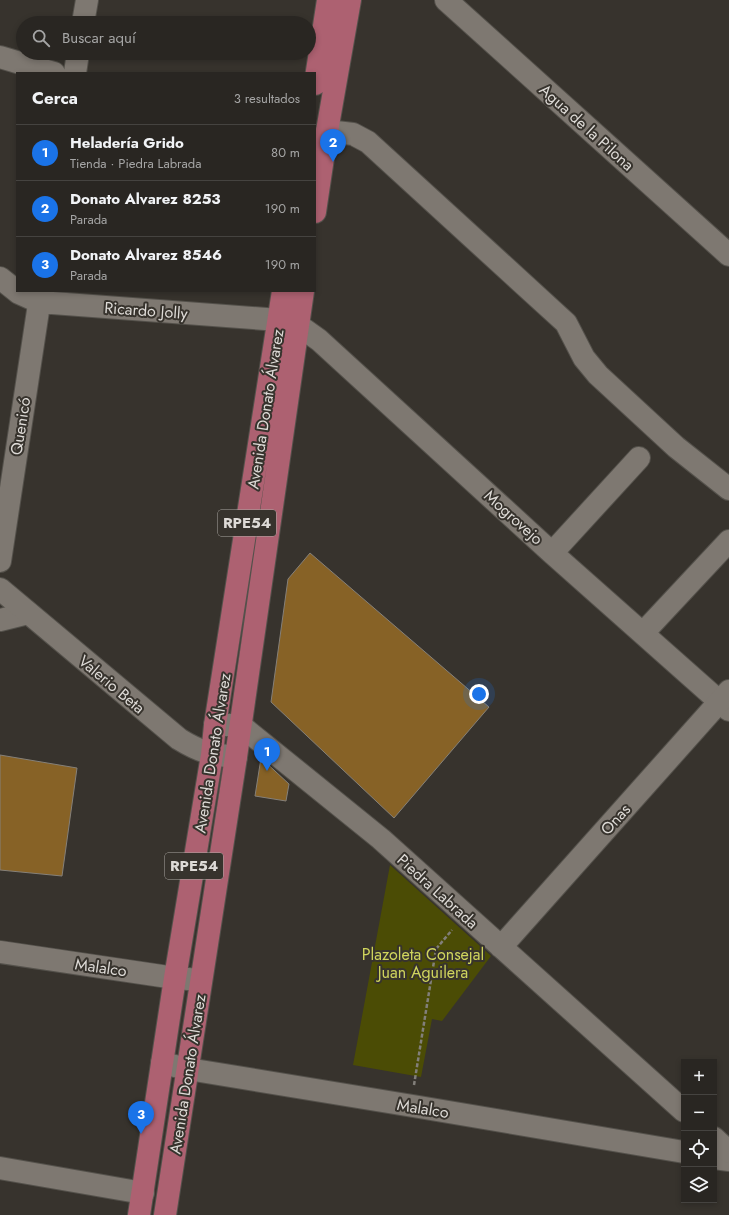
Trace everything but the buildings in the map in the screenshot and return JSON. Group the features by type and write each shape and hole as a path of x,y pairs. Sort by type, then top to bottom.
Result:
{"main road":[{"path":"316,78 328,0"},
{"path":"316,205 327,131 350,0"},
{"name":"Avenida Donato Álvarez","path":"165,1215 236,757 288,323 283,292"},
{"name":"Avenida Donato Álvarez","path":"139,1215 175,978 216,725 288,323 303,292"}],"street":[{"path":"84,16 87,0"},
{"name":"Agua de la Pilona","path":"446,0 729,255"},
{"path":"0,57 51,72"},
{"path":"75,72 77,60"},
{"path":"327,131 353,134 368,142 566,323 584,358 598,375 676,447 729,489"},
{"name":"Ricardo Jolly","path":"0,278 16,290"},
{"name":"Ricardo Jolly","path":"19,292 40,296 288,323"},
{"name":"Quenicó","path":"0,561 40,296"},
{"name":"Mogrovejo","path":"288,323 319,340 552,553 643,633 726,701"},
{"path":"552,553 639,458"},
{"path":"643,633 729,541"},
{"name":"Valerio Beta","path":"0,589 179,739 212,755 236,757"},
{"path":"0,620 28,613"},
{"name":"Onas","path":"501,947 726,701"},
{"path":"216,725 240,725"},
{"name":"Piedra Labrada","path":"240,725 381,839 681,1108"},
{"name":"Malalco","path":"0,952 175,978 201,980"},
{"name":"Malalco","path":"162,1063 188,1069 681,1151"},
{"path":"717,1141 729,1152"},
{"path":"717,1158 729,1160"},
{"path":"0,1168 142,1193"}],"path":[{"path":"410,1106 436,949 465,915"}],"green space":[{"name":"Plazoleta Consejal Juan Aguilera","path":"390,865 491,956 442,1021 432,1019 421,1077 353,1065"}],"place":[{"name":"Donato Alvarez 8253","path":"333,162"},
{"name":"Heladería Grido","path":"267,771"},
{"name":"Donato Alvarez 8546","path":"141,1134"}]}
